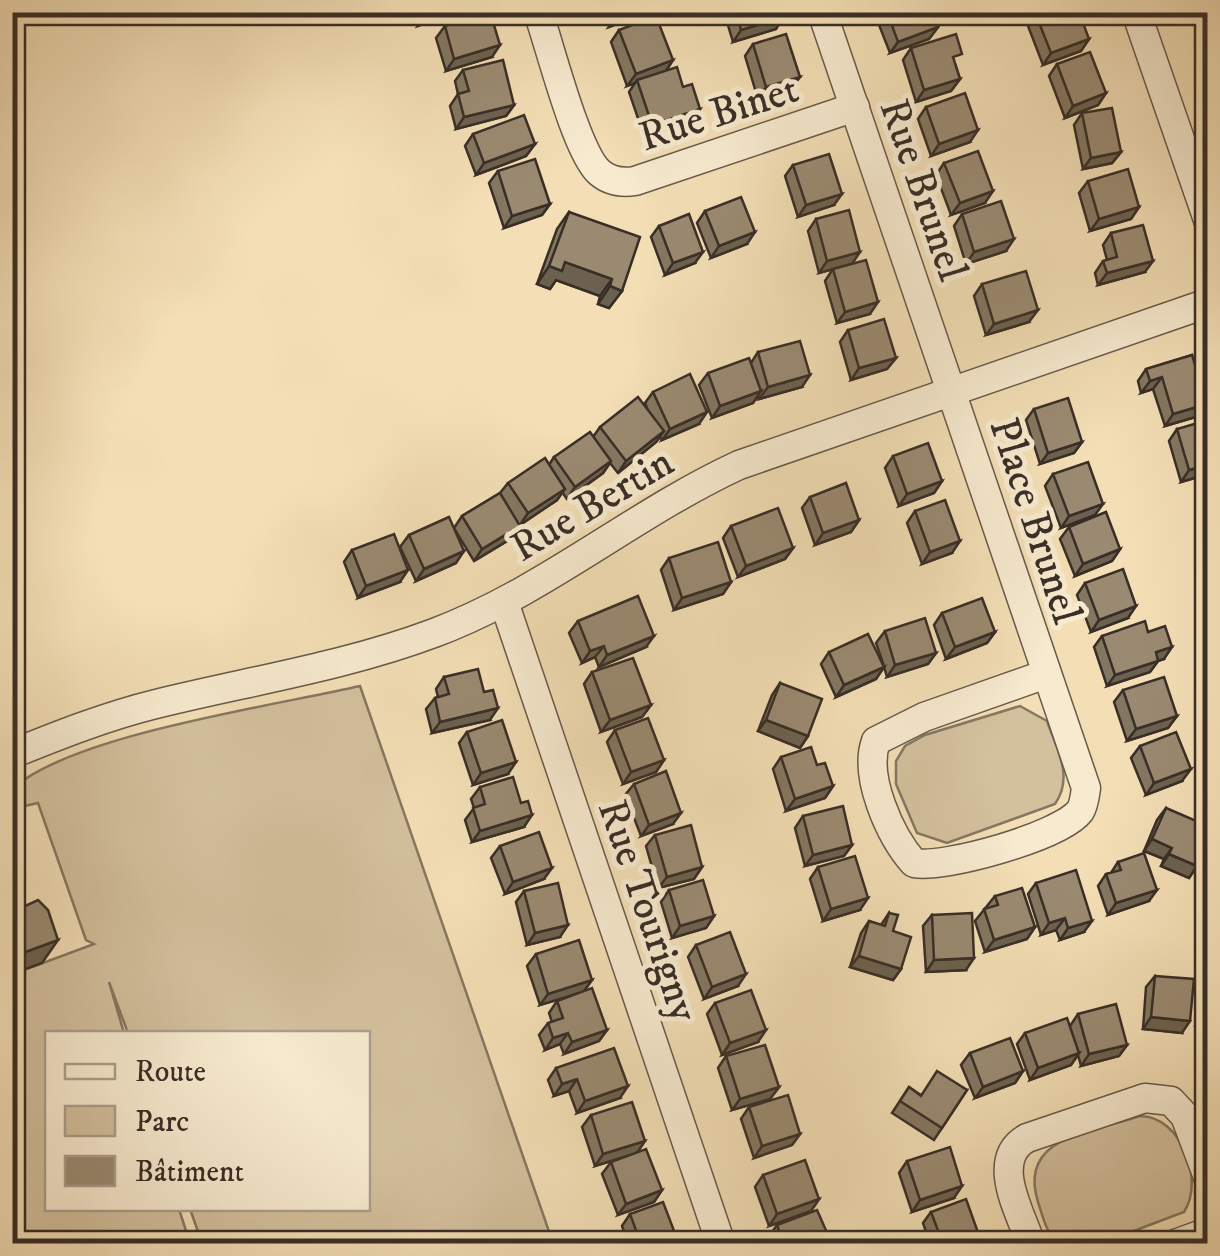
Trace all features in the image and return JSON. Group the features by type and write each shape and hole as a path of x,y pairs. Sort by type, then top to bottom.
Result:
{"street":[{"name":"Rue Binet","path":"538,12 590,162 613,180 635,180 855,108"},
{"name":"Rue Brunel","path":"822,12 952,392"},
{"path":"1136,12 1208,220"},
{"name":"Rue Bertin","path":"12,754 132,710 351,660 438,631 504,602 702,482 739,464 1208,303"},
{"name":"Place Brunel","path":"952,392 1086,788 1080,812 1054,829 946,864 914,863 898,842 876,786 870,755 876,741 924,717 1046,674"},
{"name":"Rue Tourigny","path":"504,602 721,1244"},
{"path":"1031,1244 1007,1165 1014,1147 1028,1138 1145,1098 1171,1101 1185,1116 1208,1177"},
{"path":"1175,1244 1208,1232"}],"green space":[{"path":"360,686 553,1243 202,1243 191,1211 370,1211 370,1031 127,1031 109,982 123,1031 45,1031 45,1211 180,1211 190,1243 13,1243 13,974 94,944 86,940 38,803 16,808 13,788 42,769 82,752 229,713"},
{"path":"1020,706 1047,721 1059,753 1063,784 1055,804 947,843 917,833 896,784 896,761 905,746 925,735"},
{"path":"1140,1116 1167,1126 1185,1152 1192,1184 1184,1212 1102,1243 1058,1243 1048,1230 1038,1202 1034,1180 1038,1163 1064,1140"}],"building":[{"path":"490,12 500,45 454,59 445,26"},
{"path":"736,12 783,12 784,17 741,30"},
{"path":"887,12 932,12 938,27 898,42"},
{"path":"1079,12 1089,39 1051,53 1036,15"},
{"path":"656,16 673,60 636,74 619,30"},
{"path":"786,34 800,77 766,87 753,44"},
{"path":"956,34 962,54 953,57 960,79 924,90 911,48"},
{"path":"1090,52 1106,93 1073,106 1057,64"},
{"path":"503,60 514,105 464,117 458,94 469,91 463,70"},
{"path":"677,67 683,87 692,84 700,109 652,125 637,80"},
{"path":"965,93 978,130 939,144 926,107"},
{"path":"1112,108 1121,152 1091,158 1082,113"},
{"path":"524,115 535,144 484,163 473,134"},
{"path":"978,151 993,191 960,203 944,163"},
{"path":"829,154 842,194 806,205 793,165"},
{"path":"535,159 550,204 512,216 498,171"},
{"path":"1128,169 1139,207 1099,219 1088,181"},
{"path":"741,197 755,232 719,246 705,211"},
{"path":"1001,201 1014,239 974,252 962,214"},
{"path":"849,210 860,252 827,261 816,219"},
{"path":"569,212 640,237 622,291 610,286 612,279 565,262 562,271 549,266"},
{"path":"689,214 703,252 673,263 659,226"},
{"path":"1143,225 1153,261 1107,273 1103,261 1117,257 1111,233"},
{"path":"866,260 878,302 845,312 833,269"},
{"path":"1026,271 1038,310 994,324 982,284"},
{"path":"884,319 896,358 859,368 848,330"},
{"path":"800,341 810,375 768,387 758,352"},
{"path":"1192,355 1207,404 1173,414 1162,377 1150,381 1146,369"},
{"path":"749,358 761,391 720,406 708,373"},
{"path":"690,374 707,412 670,429 653,392"},
{"path":"638,397 664,431 626,461 600,427"},
{"path":"1068,398 1082,442 1048,453 1034,409"},
{"path":"1208,420 1208,465 1189,470 1177,429"},
{"path":"590,432 611,461 575,487 554,457"},
{"path":"928,443 942,481 907,494 893,456"},
{"path":"545,458 565,489 528,513 508,483"},
{"path":"1088,462 1103,504 1069,516 1053,474"},
{"path":"846,483 859,520 823,533 810,497"},
{"path":"500,493 520,526 482,549 462,516"},
{"path":"945,500 960,541 930,552 915,511"},
{"path":"778,508 793,548 746,566 731,526"},
{"path":"1106,512 1120,549 1083,564 1069,527"},
{"path":"449,517 464,551 424,569 409,535"},
{"path":"394,534 408,570 366,586 352,550"},
{"path":"718,542 731,582 682,598 669,558"},
{"path":"1123,569 1136,606 1099,620 1085,583"},
{"path":"638,596 654,636 607,655 604,646 590,651 578,621"},
{"path":"982,598 995,632 955,647 942,613"},
{"path":"925,618 936,653 895,665 885,631"},
{"path":"1145,621 1148,632 1165,626 1172,647 1156,652 1158,661 1115,675 1102,636"},
{"path":"868,634 884,667 844,685 829,652"},
{"path":"633,658 651,705 610,720 592,672"},
{"path":"478,669 484,692 493,690 498,708 440,722 435,698 449,694 444,677"},
{"path":"1164,677 1177,716 1136,729 1123,690"},
{"path":"780,683 822,699 808,736 766,720"},
{"path":"648,718 664,760 631,772 615,730"},
{"path":"502,720 516,762 481,773 467,732"},
{"path":"1176,732 1191,769 1154,783 1140,746"},
{"path":"811,747 817,765 825,763 833,786 795,799 781,757"},
{"path":"666,771 681,813 649,825 634,784"},
{"path":"513,777 521,803 528,801 532,815 480,831 473,808 485,804 480,787"},
{"path":"843,806 852,845 813,855 803,816"},
{"path":"1166,808 1208,826 1208,841 1197,866 1169,854 1172,848 1152,839"},
{"path":"691,825 702,867 667,877 655,835"},
{"path":"539,832 552,868 513,882 500,846"},
{"path":"1144,853 1157,890 1116,903 1106,874 1121,870 1118,862"},
{"path":"855,856 868,898 831,909 818,867"},
{"path":"1076,870 1092,921 1068,928 1065,918 1049,923 1036,883"},
{"path":"703,880 714,916 680,926 669,890"},
{"path":"12,883 21,908 38,900 48,910 58,940 12,957"},
{"path":"558,883 568,925 535,933 524,891"},
{"path":"1022,888 1035,927 994,940 984,909 998,905 995,896"},
{"path":"889,913 898,915 893,931 911,937 901,969 859,956 869,921 885,926"},
{"path":"972,913 974,958 934,960 932,915"},
{"path":"730,932 746,974 712,987 696,945"},
{"path":"579,940 592,980 548,994 536,954"},
{"path":"1155,976 1194,979 1190,1021 1151,1017"},
{"path":"592,988 607,1030 572,1042 568,1033 553,1038 548,1023 563,1018 557,1001"},
{"path":"751,990 766,1030 730,1043 715,1003"},
{"path":"1116,1004 1127,1045 1089,1054 1078,1014"},
{"path":"1067,1018 1079,1053 1038,1068 1025,1033"},
{"path":"1010,1038 1023,1071 983,1087 970,1053"},
{"path":"765,1045 779,1087 740,1099 726,1056"},
{"path":"614,1048 628,1086 585,1101 577,1079 562,1084 556,1068"},
{"path":"937,1071 967,1090 942,1128 900,1101 909,1087 921,1096"},
{"path":"788,1095 800,1134 762,1146 749,1107"},
{"path":"632,1102 645,1141 603,1154 591,1115"},
{"path":"950,1147 962,1186 920,1200 907,1161"},
{"path":"646,1149 662,1190 626,1204 611,1162"},
{"path":"805,1160 819,1199 777,1214 763,1175"},
{"path":"966,1199 981,1241 943,1244 931,1212"},
{"path":"663,1202 679,1244 641,1244 630,1214"},
{"path":"817,1210 832,1244 784,1244 777,1225"}]}
